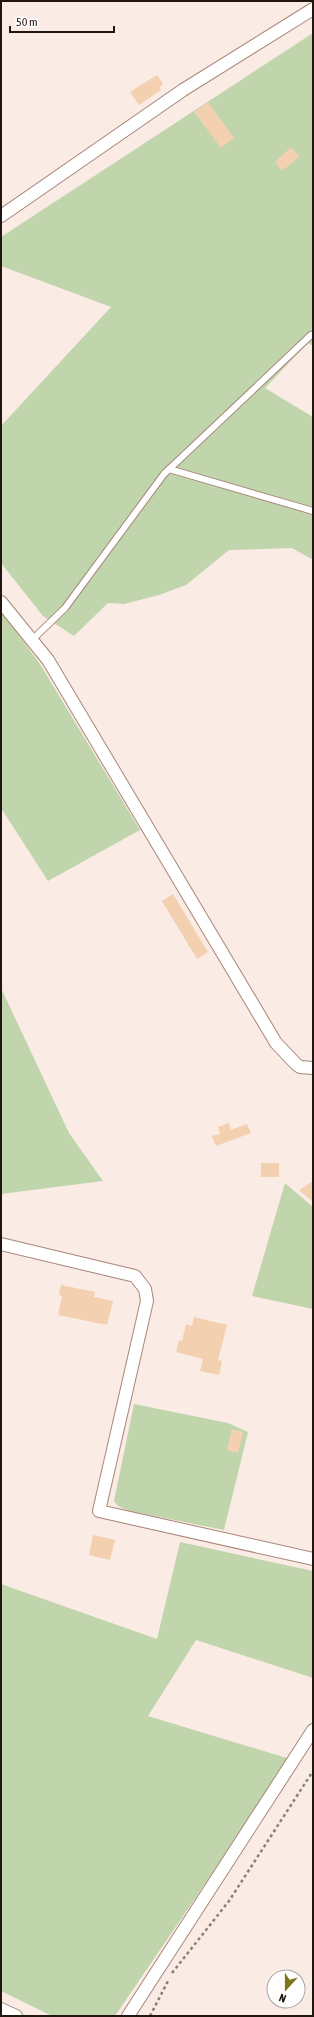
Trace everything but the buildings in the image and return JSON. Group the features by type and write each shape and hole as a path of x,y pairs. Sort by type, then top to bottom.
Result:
{"street":[{"path":"1,216 183,90 313,9"},
{"path":"1,602 48,660 265,1027 276,1043 296,1064 313,1068"},
{"path":"1,1244 135,1276 145,1289 146,1301 99,1511 313,1559"},
{"path":"128,2016 313,1730"},
{"path":"1,2009 16,2016"}],"lane":[{"path":"32,640 65,608 164,474 311,335"},
{"path":"170,469 313,511"}],"path":[{"path":"150,2016 169,1977 229,1901 313,1770"}],"green space":[{"path":"313,33 313,346 308,343 265,388 313,417 313,560 292,548 229,550 186,585 159,595 124,604 108,603 74,636 43,616 1,563 1,426 111,307 1,266 1,237"},
{"path":"1,611 40,664 140,830 48,881 1,808"},
{"path":"1,988 69,1133 103,1181 1,1194"},
{"path":"285,1183 313,1207 313,1309 252,1296"},
{"path":"134,1404 228,1423 248,1432 224,1530 129,1511 118,1506 114,1501"},
{"path":"180,1542 313,1571 313,1678 196,1640 148,1716 290,1759 115,2016 52,2016 1,1991 1,1584 157,1639"}]}
